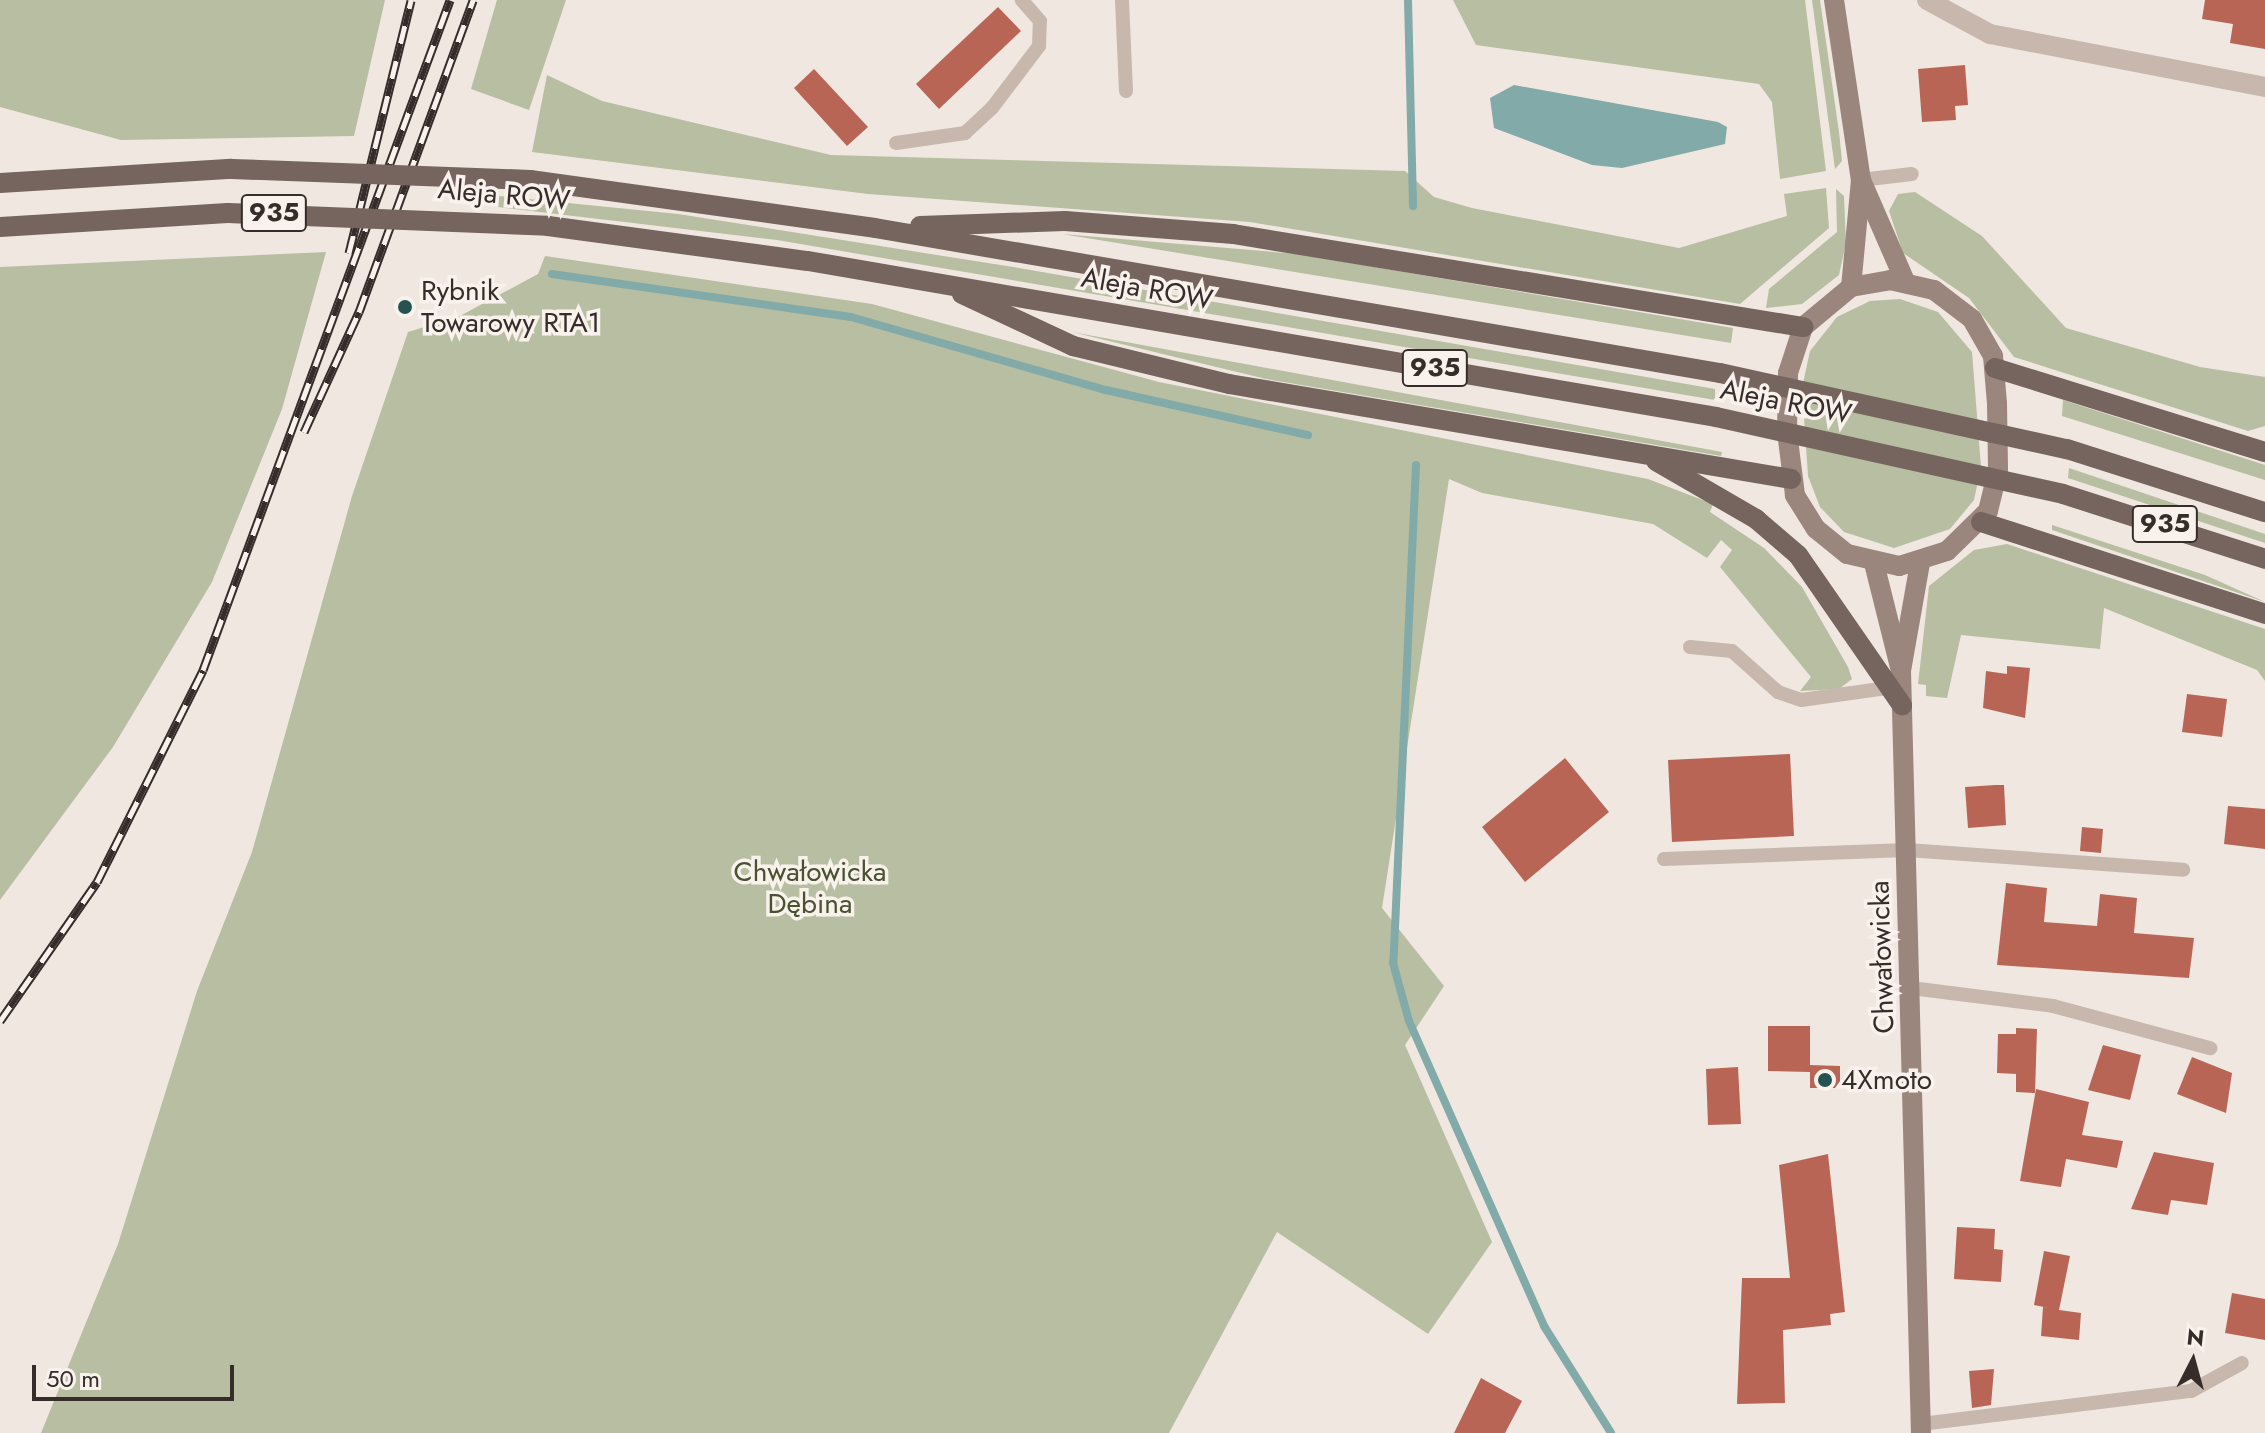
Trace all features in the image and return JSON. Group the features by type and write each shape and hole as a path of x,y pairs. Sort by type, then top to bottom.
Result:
{"main road":[{"path":"1834,0 1861,180 1851,287"},
{"name":"Aleja ROW","path":"0,183 232,169 530,180 875,228 1720,373 2067,449 2265,512"},
{"path":"1861,180 1905,281"},
{"name":"Aleja ROW","path":"0,227 228,213 548,226 937,282 1716,417 2063,494 2265,559"},
{"path":"875,228 1065,221 1233,234 1803,327"},
{"path":"1905,281 1961,308 1981,331 1995,368 1998,470 1981,522 1920,563 1874,563 1825,539 1800,507 1791,479 1786,393 1803,327 1851,287 1905,281"},
{"path":"937,282 1073,346 1162,369 1791,479"},
{"path":"1995,368 2265,452"},
{"path":"1642,453 1725,499 1798,555 1902,705"},
{"path":"1981,522 2265,614"},
{"name":"Chwałowicka","path":"1874,563 1901,671"},
{"name":"Chwałowicka","path":"1920,563 1901,671 1921,1429"}],"street":[{"path":"1927,0 1990,34 2265,87"}],"lane":[{"path":"896,143 965,133 992,108 1039,46 1040,21 1022,0"},
{"path":"1122,0 1126,91"},
{"path":"1861,180 1912,174"},
{"path":"1690,647 1732,651 1778,692 1801,700 1888,688"},
{"path":"1664,859 1907,850 2183,870"},
{"path":"1911,988 2053,1006 2210,1048"},
{"path":"1921,1429 2191,1391 2242,1363"}],"green space":[{"path":"0,0 385,0 354,136 121,140 0,107"},
{"path":"497,0 566,0 529,110 471,89"},
{"path":"1453,0 1805,0 1826,171 1780,179 1772,102 1759,84 1476,45"},
{"path":"1812,0 1820,0 1839,132 1842,161 1835,169"},
{"path":"547,75 602,101 831,155 1405,171 1434,197 1472,208 1679,248 1787,216 1784,194 1826,188 1829,228 1740,304 1250,222 868,194 532,152"},
{"path":"1836,189 1844,196 1846,243 1839,275 1802,304 1766,308 1769,289 1837,232"},
{"path":"1915,192 1982,236 2066,328 2200,367 2265,377 2265,426 2248,431 2014,357 1969,298 1903,253 1889,211 1898,194"},
{"path":"499,196 678,214 1019,268 1715,389 1715,400 777,240 498,207"},
{"path":"1062,234 1298,254 1733,328 1731,343"},
{"path":"326,252 282,409 212,582 113,747 0,900 0,267"},
{"name":"Chwałowicka Dębina","path":"545,256 872,304 1159,382 1648,479 1713,504 1710,512 1764,548 1802,587 1848,667 1852,679 1839,689 1800,691 1811,677 1720,567 1732,550 1721,540 1707,558 1653,524 1482,493 1449,479 1382,908 1444,986 1405,1045 1492,1242 1428,1334 1277,1232 1169,1433 41,1433 118,1244 197,991 252,852 352,496 408,332 460,316 538,274"},
{"path":"1900,299 1938,312 1972,352 1981,467 1974,500 1950,529 1894,548 1844,532 1820,507 1808,476 1802,388 1810,351 1837,317 1870,301"},
{"path":"1072,332 1722,452 1721,456 1266,379"},
{"path":"2063,400 2265,465 2265,480 2062,416"},
{"path":"2069,468 2265,534 2265,543 2068,478"},
{"path":"2052,525 2205,575 2265,602 2052,530"},
{"path":"2007,544 2265,629 2265,681 2257,670 2104,608 2100,649 1961,635 1947,698 1926,696 1926,685 1918,684 1929,586 1974,550"}],"water":[{"path":"1514,85 1718,122 1727,127 1725,144 1622,168 1592,165 1494,128 1490,98"}],"building":[{"path":"2205,0 2265,0 2265,49 2230,43 2233,24 2202,19"},
{"path":"998,7 1021,31 939,109 916,84"},
{"path":"1965,65 1968,105 1955,106 1956,120 1922,122 1918,69"},
{"path":"814,69 868,127 847,146 794,88"},
{"path":"2007,666 2030,668 2025,718 1983,708 1986,671 2007,674"},
{"path":"2187,694 2227,699 2222,737 2182,732"},
{"path":"1790,754 1794,836 1672,842 1668,760"},
{"path":"1565,758 1609,812 1525,882 1482,827"},
{"path":"2004,785 2006,825 1968,828 1965,787"},
{"path":"2228,806 2265,809 2265,849 2224,844"},
{"path":"2082,827 2103,829 2101,853 2080,851"},
{"path":"2006,883 2047,888 2044,922 2097,926 2100,894 2137,898 2134,933 2194,938 2189,978 1997,965"},
{"path":"1768,1026 1810,1026 1810,1065 1840,1066 1840,1088 1810,1088 1810,1072 1768,1071"},
{"path":"2016,1028 2037,1029 2035,1093 2016,1092 2016,1074 1997,1073 1998,1034 2016,1034"},
{"path":"2103,1045 2141,1055 2130,1100 2088,1090"},
{"path":"2192,1057 2232,1073 2226,1113 2177,1094"},
{"path":"1738,1067 1741,1124 1708,1125 1706,1069"},
{"path":"2036,1089 2089,1102 2082,1135 2123,1141 2117,1168 2066,1159 2061,1187 2020,1181"},
{"path":"2154,1152 2214,1163 2207,1205 2171,1200 2168,1215 2131,1209"},
{"path":"1828,1154 1845,1312 1830,1314 1831,1325 1783,1330 1785,1403 1737,1404 1742,1278 1790,1278 1779,1165"},
{"path":"1957,1227 1995,1229 1994,1249 2003,1250 2001,1282 1954,1279"},
{"path":"2044,1251 2070,1256 2059,1310 2081,1313 2079,1340 2041,1336 2043,1307 2049,1308 2034,1305"},
{"path":"2232,1293 2265,1299 2265,1340 2225,1333"},
{"path":"1994,1369 1991,1405 1972,1408 1969,1371"},
{"path":"1481,1378 1522,1401 1505,1433 1454,1433"}],"waterway":[{"path":"1408,0 1413,206"},
{"path":"552,274 851,317 1106,390 1308,435"},
{"path":"1416,465 1393,963 1409,1021 1544,1326 1611,1433"}],"railway":[{"path":"349,253 411,0"},
{"path":"0,1021 97,882 203,670 450,0"},
{"path":"304,432 359,312 473,0"}],"place":[{"name":"Rybnik Towarowy RTA1","path":"405,307"},
{"name":"4Xmoto","path":"1825,1080"}]}
